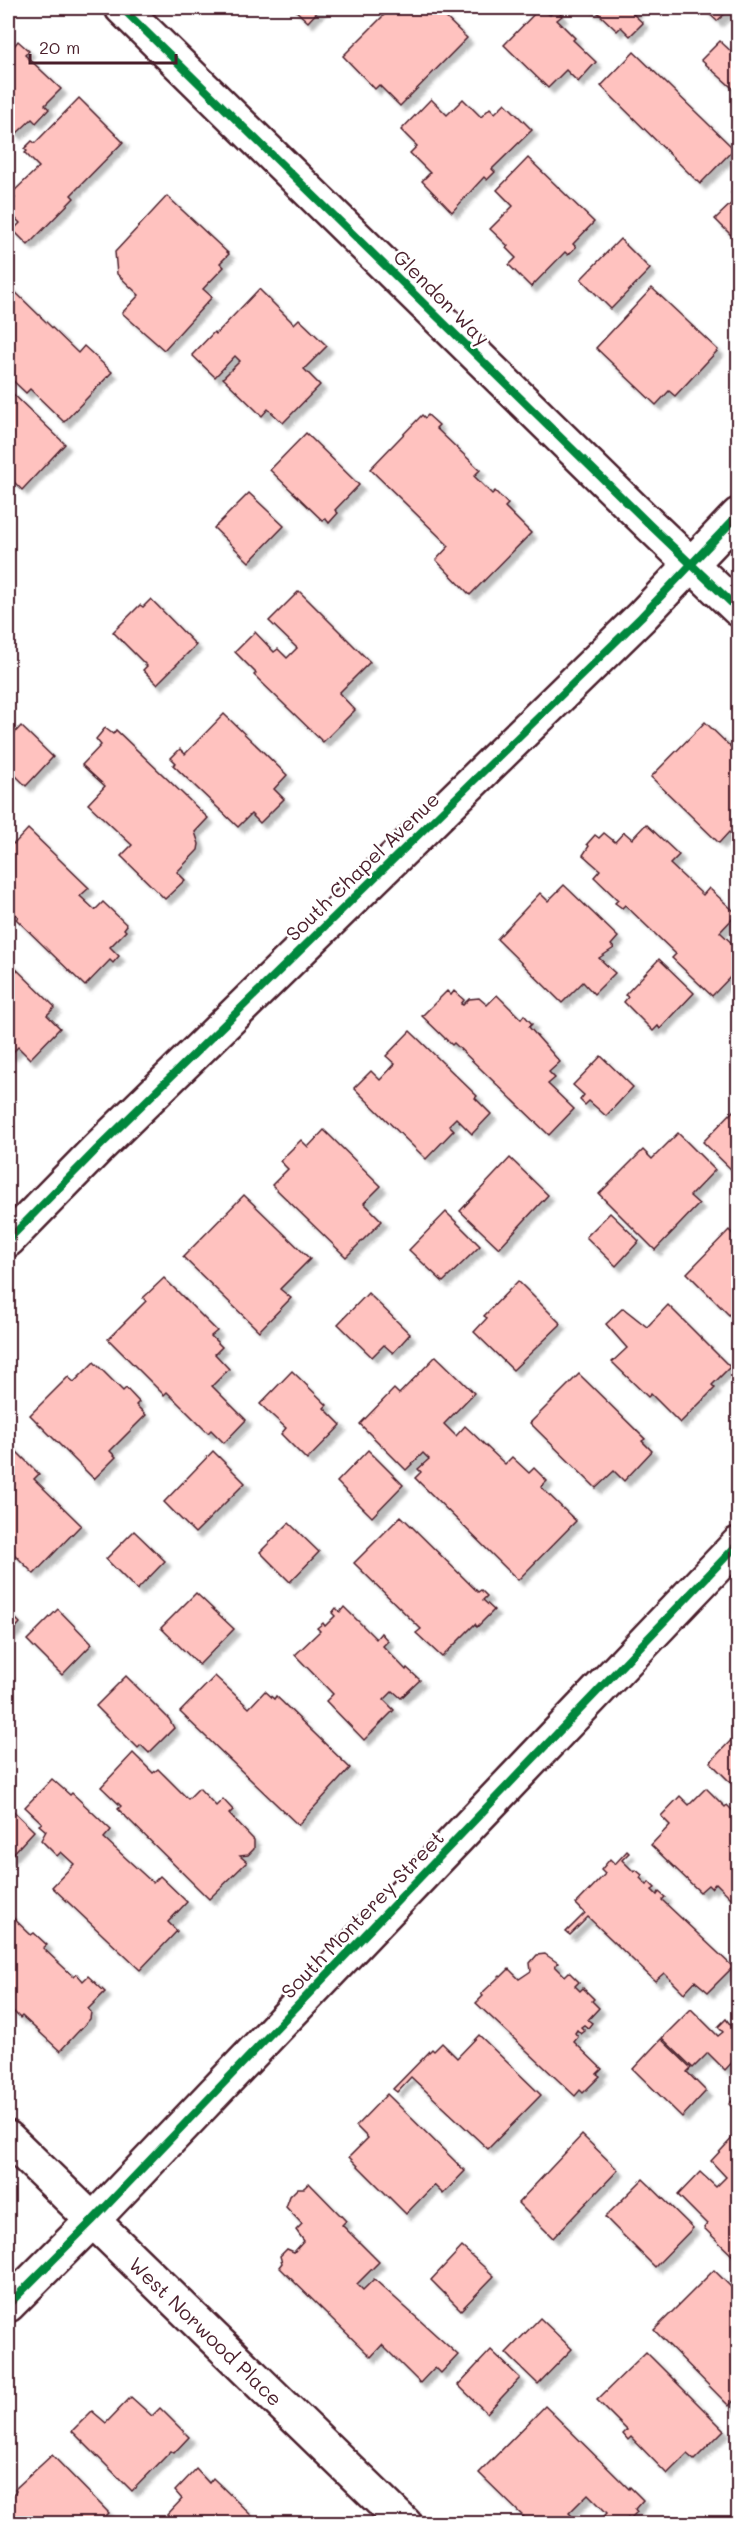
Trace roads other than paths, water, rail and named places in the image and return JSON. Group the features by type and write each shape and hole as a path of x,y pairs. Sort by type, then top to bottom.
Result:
{"street":[{"name":"Glendon Way","path":"122,8 738,609"},
{"name":"South Chapel Avenue","path":"8,1240 97,1149 693,565 738,515"},
{"name":"South Monterey Street","path":"8,2305 738,1544"},
{"name":"West Norwood Place","path":"8,2138 405,2523"}]}
